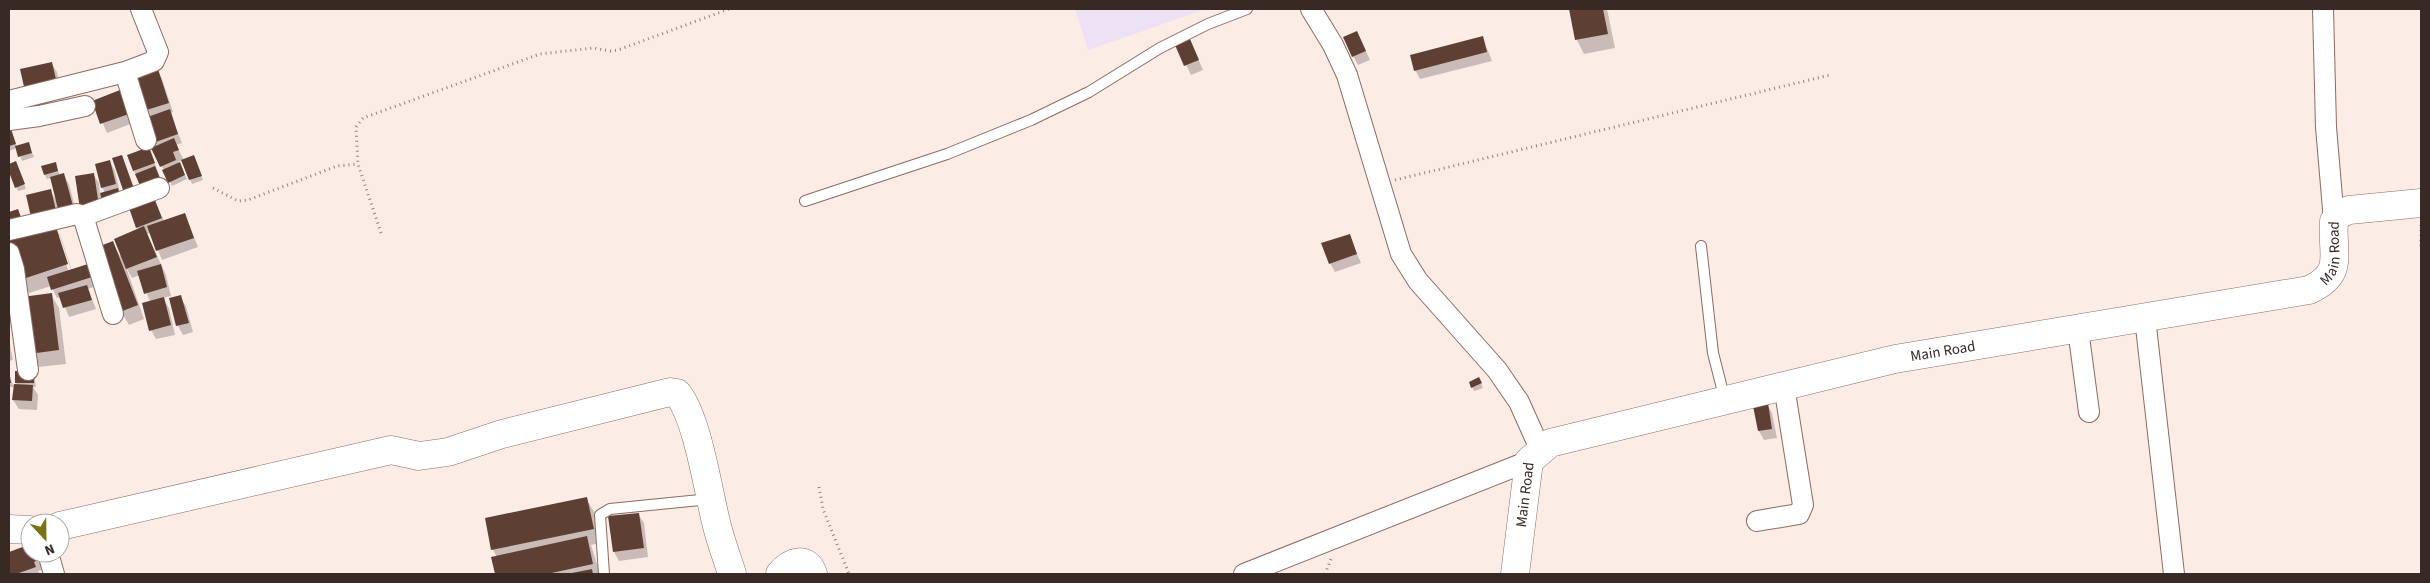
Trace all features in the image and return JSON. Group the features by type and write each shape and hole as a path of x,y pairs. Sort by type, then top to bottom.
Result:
{"street":[{"path":"9,101 125,72 154,61 158,52 141,9"},
{"path":"1244,574 1535,456 1514,394 1497,370 1418,281 1401,254 1347,75 1333,45 1311,9"},
{"path":"2323,9 2326,127 2334,221"},
{"path":"125,72 146,140"},
{"path":"9,120 39,116 85,106"},
{"path":"9,230 77,214 83,216 158,188"},
{"name":"Main Road","path":"1515,574 1535,456 1550,443 1895,359 2309,290 2323,284 2330,277 2335,261 2334,221 2340,214 2349,210 2421,203"},
{"path":"83,216 113,314"},
{"path":"9,253 14,269 28,370"},
{"path":"2145,318 2174,574"},
{"path":"2078,329 2089,412"},
{"path":"1757,521 1798,514 1803,505 1784,386"},
{"path":"70,524 390,450 419,456 448,452 502,434 670,392 678,393 683,400 699,447 732,574"},
{"path":"780,574 787,566 797,562 805,563 811,568 813,574"}],"lane":[{"path":"805,202 947,154 1031,120 1089,92 1160,48 1208,24 1247,9"},
{"path":"1701,246 1713,353 1725,400"},
{"path":"604,574 600,515 603,512 610,509 711,499"}],"path":[{"path":"381,232 358,164 356,127 363,118 540,54 593,48 611,51 618,50 729,9"},
{"path":"1380,184 1830,75"},
{"path":"213,188 238,201 248,200 337,166 358,164"},
{"path":"819,487 822,509 849,574"}],"shaded area":[{"path":"1075,9 1206,9 1088,50"}],"building":[{"path":"1569,9 1603,9 1608,34 1575,40"},
{"path":"1357,31 1366,51 1352,57 1343,37"},
{"path":"1483,36 1487,52 1414,71 1410,55"},
{"path":"1190,39 1199,60 1184,66 1175,45"},
{"path":"52,62 57,84 25,91 20,69"},
{"path":"158,69 169,103 140,112 129,78"},
{"path":"120,90 129,114 100,124 92,101"},
{"path":"170,109 178,134 150,144 142,119"},
{"path":"9,123 16,144 9,146"},
{"path":"174,138 179,150 173,152 176,160 160,167 151,148"},
{"path":"29,142 32,153 18,157 15,146"},
{"path":"149,147 155,163 133,171 127,155"},
{"path":"122,155 134,189 124,193 112,158"},
{"path":"194,155 202,176 189,180 181,160"},
{"path":"110,160 116,184 101,188 95,164"},
{"path":"16,161 25,184 15,188 9,172 9,164"},
{"path":"56,162 58,171 44,175 41,166"},
{"path":"180,162 185,175 168,183 162,170"},
{"path":"155,166 161,181 141,188 135,174"},
{"path":"64,173 73,206 58,209 50,177"},
{"path":"94,173 99,206 80,209 75,176"},
{"path":"118,188 121,199 103,204 100,193"},
{"path":"51,189 56,211 31,217 26,195"},
{"path":"153,195 162,218 136,228 128,205"},
{"path":"18,209 23,223 9,228 9,212"},
{"path":"185,213 194,238 156,251 147,226"},
{"path":"54,221 68,264 20,280 9,244 9,236"},
{"path":"144,226 157,257 126,269 114,239"},
{"path":"1350,234 1357,254 1329,264 1321,243"},
{"path":"113,241 138,305 120,312 95,248"},
{"path":"88,264 92,277 51,290 47,277"},
{"path":"161,264 167,287 144,294 137,271"},
{"path":"87,285 92,300 63,308 58,293"},
{"path":"52,293 59,350 29,354 22,297"},
{"path":"181,295 189,323 176,326 169,298"},
{"path":"164,297 171,325 149,331 142,303"},
{"path":"15,371 34,371 34,383 15,383"},
{"path":"1479,377 1482,383 1471,388 1469,382"},
{"path":"14,384 33,385 32,401 12,400"},
{"path":"1768,403 1772,429 1758,431 1753,406"},
{"path":"587,497 594,529 491,550 485,518"},
{"path":"639,513 644,548 613,552 608,516"},
{"path":"587,536 593,564 547,574 495,574 491,557"},
{"path":"20,548 20,563 34,563 36,567 16,574 9,574 9,552"},
{"path":"592,569 593,574 572,573"}]}
